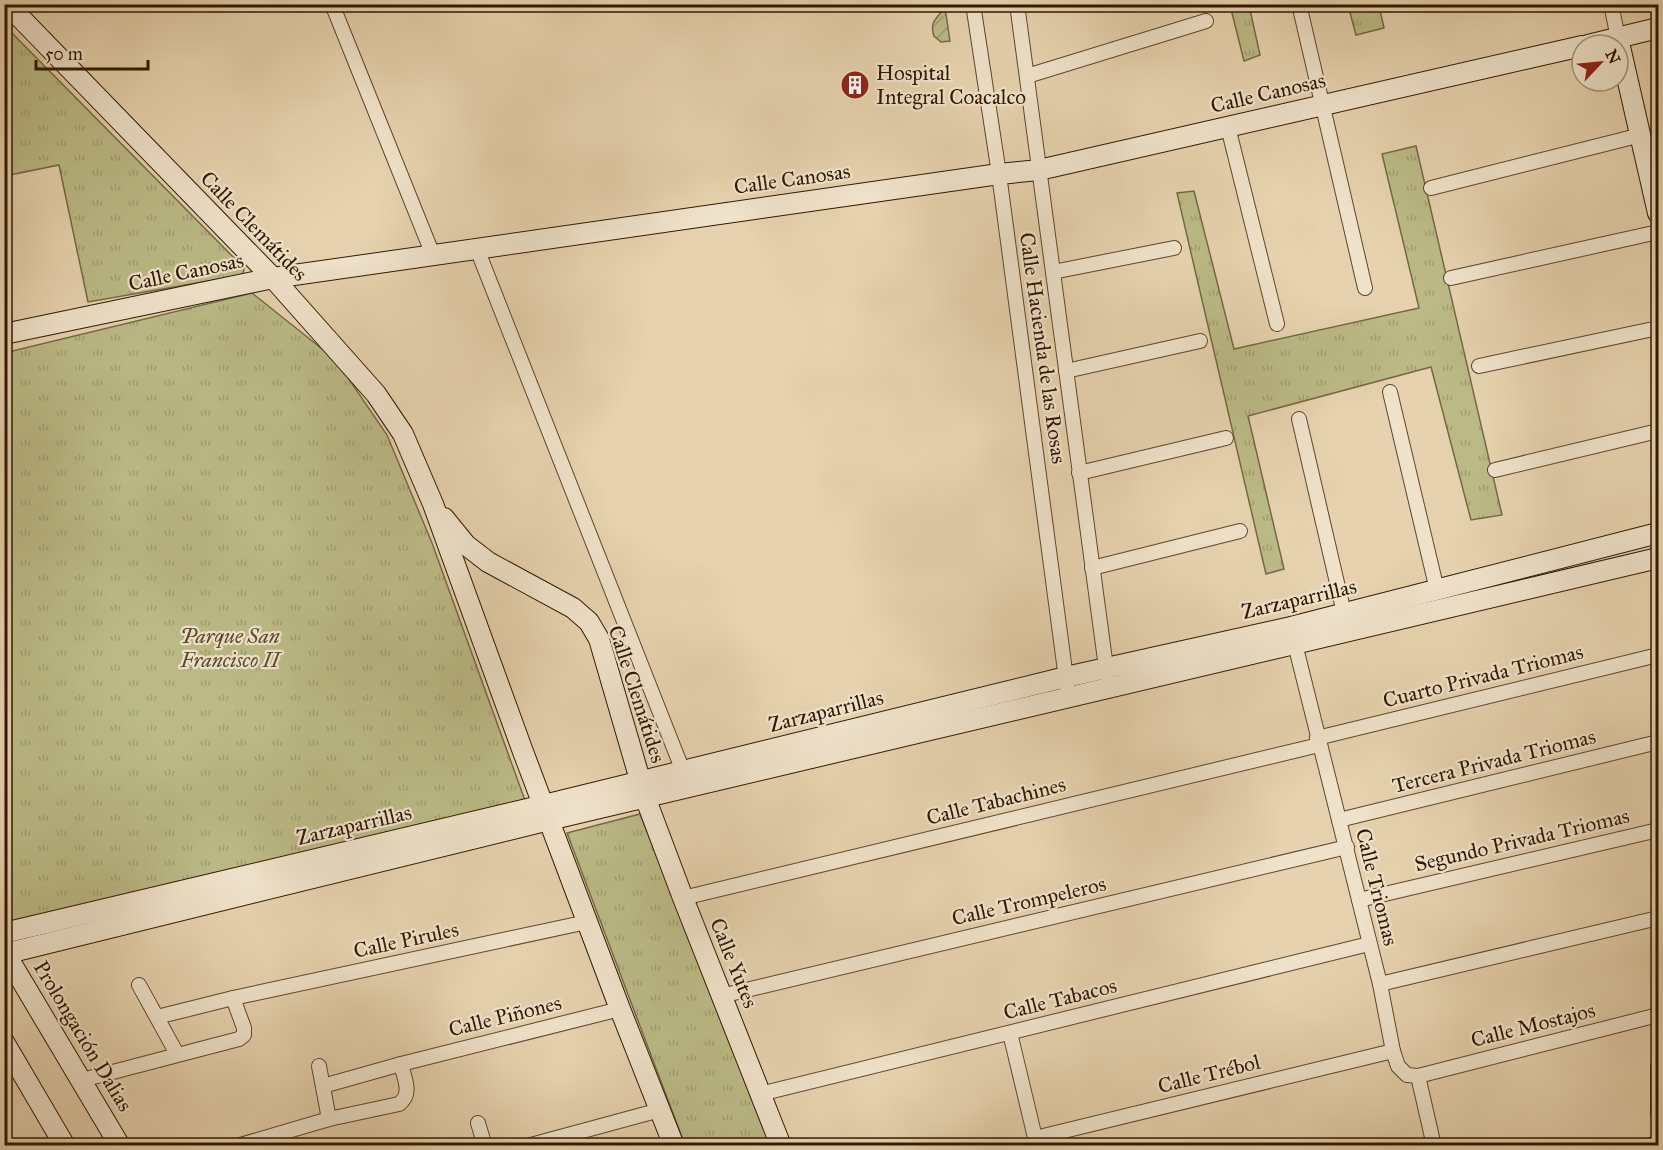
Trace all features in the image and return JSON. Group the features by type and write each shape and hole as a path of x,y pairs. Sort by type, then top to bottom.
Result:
{"street":[{"name":"Calle Clemátides","path":"8,4 273,278 376,394 403,434 433,504 546,812"},
{"path":"332,4 433,255"},
{"name":"Calle Hacienda de las Rosas","path":"973,4 999,174 1069,697"},
{"name":"Calle Hacienda de las Rosas","path":"1017,4 1105,668 1111,688"},
{"path":"1299,4 1365,288"},
{"path":"1611,4 1617,33"},
{"path":"1027,76 1206,21"},
{"path":"1630,35 1659,28"},
{"name":"Calle Canosas","path":"4,334 273,278 1039,170 1570,49"},
{"path":"1630,89 1659,213"},
{"path":"1228,127 1277,324"},
{"path":"1431,188 1641,135"},
{"path":"1451,278 1659,232"},
{"path":"1053,272 1174,248"},
{"path":"477,249 683,771"},
{"path":"1479,366 1659,328"},
{"path":"1066,371 1200,341"},
{"path":"1390,392 1437,590"},
{"path":"1299,419 1344,613"},
{"path":"1495,470 1659,431"},
{"path":"1079,472 1226,438"},
{"name":"Calle Clemátides","path":"433,504 466,545 488,562 573,608 589,622 599,639 643,789"},
{"path":"1092,568 1240,531"},
{"name":"Zarzaparrillas","path":"4,933 643,789 1111,688 1292,635 1344,613 1659,533"},
{"name":"Zarzaparrillas","path":"643,789 683,771 1105,668 1292,635 1659,558"},
{"name":"Calle Triomas","path":"1292,635 1347,847 1380,984 1393,1051 1398,1066 1407,1075 1418,1076"},
{"name":"Cuarto Privada Triomas","path":"1318,741 1659,655"},
{"name":"Calle Tabachines","path":"682,898 1318,741"},
{"name":"Tercera Privada Triomas","path":"1339,820 1659,742"},
{"name":"Calle Yutes","path":"643,789 682,898 781,1146"},
{"path":"546,812 674,1146"},
{"name":"Zarzaparrillas","path":"5,953 546,812"},
{"name":"Segundo Privada Triomas","path":"1359,900 1659,830"},
{"name":"Calle Trompeleros","path":"721,996 1347,847"},
{"path":"1380,984 1659,918"},
{"name":"Calle Pirules","path":"157,1017 233,998 587,922"},
{"name":"Calle Tabacos","path":"760,1094 1369,945"},
{"name":"Prolongación Dalias","path":"5,953 120,1146"},
{"path":"139,985 177,1054"},
{"path":"82,1080 239,1039 244,1035 244,1028 233,998"},
{"name":"Calle Piñones","path":"322,1086 620,1009"},
{"name":"Calle Mostajos","path":"1418,1076 1659,1015"},
{"path":"1010,1033 1036,1142"},
{"path":"4,1042 64,1146"},
{"name":"Calle Trébol","path":"1036,1142 1393,1051"},
{"path":"237,1146 329,1119 399,1104 405,1100 408,1093 401,1064"},
{"path":"319,1066 329,1119"},
{"path":"1658,1067 1659,1113"},
{"path":"1418,1076 1434,1146"},
{"path":"527,1146 562,1141 660,1110"},
{"path":"478,1123 485,1146"},
{"path":"1646,1146 1659,1143"}],"green space":[{"path":"1210,5 1230,5 1211,12"},
{"path":"1230,5 1249,5 1260,55 1244,61"},
{"path":"1348,5 1379,5 1384,28 1356,35"},
{"path":"945,8 950,41 941,42 934,36 932,27"},
{"path":"4,25 244,268 243,275 88,302 59,165 5,176"},
{"path":"1416,146 1502,515 1471,520 1431,367 1248,416 1284,569 1266,574 1177,193 1194,191 1234,349 1419,308 1382,154"},
{"name":"Parque San Francisco II","path":"252,293 336,360 387,435 432,543 527,806 14,938 4,921 4,353"},
{"path":"640,814 772,1145 685,1145 567,833"}],"place":[{"name":"Hospital Integral Coacalco","path":"855,85"}]}
